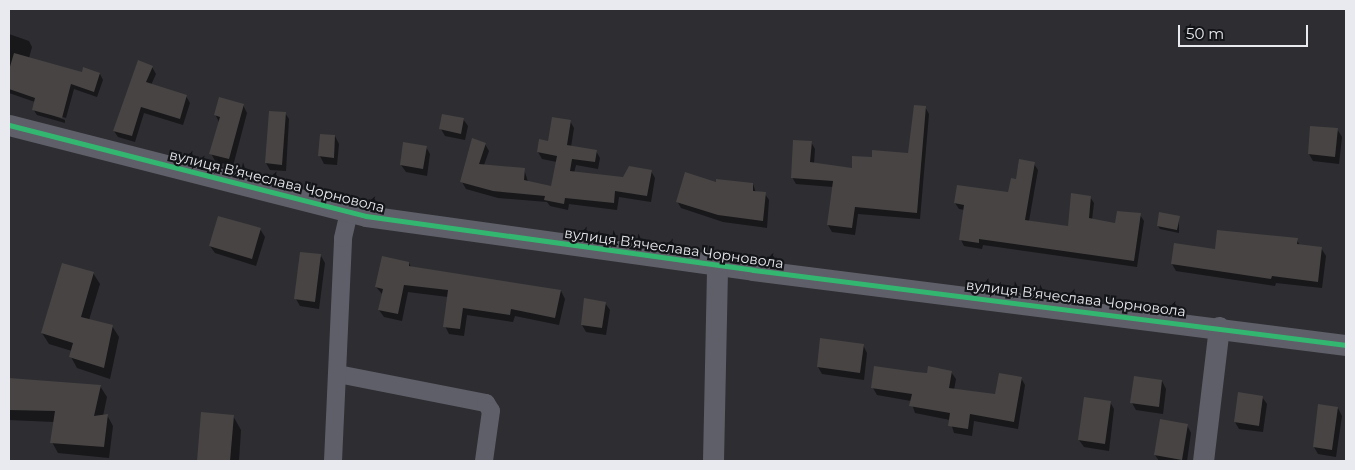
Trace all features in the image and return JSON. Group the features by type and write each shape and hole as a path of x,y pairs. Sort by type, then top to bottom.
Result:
{"street":[{"name":"вулиця Вʼячеслава Чорновола","path":"9,125 348,212 717,265 1346,344"},
{"path":"333,461 343,238 348,212"},
{"path":"713,461 717,265"},
{"path":"1202,461 1219,327"},
{"path":"338,374 486,403 491,411 484,461"}],"building":[{"path":"14,53 82,72 83,67 100,73 94,92 71,84 62,118 32,110 35,98 9,89 9,70"},
{"path":"138,60 153,66 146,82 187,95 180,119 141,107 132,136 113,131"},
{"path":"219,97 244,104 229,159 209,154 220,117 214,115"},
{"path":"914,105 926,106 917,213 855,207 852,228 827,225 833,181 791,178 793,140 812,141 810,162 852,168 852,156 872,157 872,150 908,153"},
{"path":"269,111 286,112 282,165 265,163"},
{"path":"442,114 464,118 461,134 439,129"},
{"path":"552,117 571,120 567,145 597,150 595,162 572,159 570,171 623,177 629,166 652,170 647,196 615,191 614,203 565,198 564,204 544,200 545,196 493,191 460,182 472,138 486,143 479,164 525,168 524,180 551,186 557,156 537,152 539,139 548,141"},
{"path":"1310,126 1338,128 1335,157 1308,154"},
{"path":"320,134 335,135 334,158 318,156"},
{"path":"403,142 427,146 423,169 400,165"},
{"path":"1019,159 1035,162 1025,220 1068,226 1071,193 1091,196 1089,218 1115,223 1117,211 1141,213 1134,261 979,239 979,243 959,240 964,205 954,203 957,185 1008,192 1011,178 1016,179"},
{"path":"685,172 716,182 716,179 753,183 753,191 766,192 763,221 718,215 676,202"},
{"path":"1159,212 1180,216 1177,230 1157,226"},
{"path":"218,216 261,228 252,259 209,246"},
{"path":"1217,230 1298,238 1297,244 1322,247 1318,282 1272,276 1271,279 1171,264 1174,243 1215,249"},
{"path":"300,252 321,254 315,302 294,299"},
{"path":"382,256 409,262 409,266 561,290 555,318 511,309 510,315 463,308 460,329 443,327 448,290 404,285 398,314 378,310 383,289 375,287"},
{"path":"62,263 94,272 81,317 113,325 104,368 69,357 73,343 41,333"},
{"path":"584,298 606,302 602,328 581,325"},
{"path":"820,338 864,344 860,373 817,367"},
{"path":"874,366 927,373 928,366 952,371 949,388 995,394 999,373 1022,377 1014,422 970,414 968,429 948,426 950,413 909,406 912,394 871,388"},
{"path":"1134,376 1162,380 1159,407 1130,403"},
{"path":"9,378 101,385 94,416 108,414 104,447 50,443 55,411 9,410"},
{"path":"1238,392 1263,396 1259,426 1234,422"},
{"path":"1084,397 1111,401 1105,444 1078,440"},
{"path":"1318,404 1338,407 1332,450 1313,447"},
{"path":"201,412 234,415 230,461 197,461"},
{"path":"1160,419 1188,424 1182,460 1154,455"}],"cycle path":[{"path":"9,125 366,216 753,270 1346,345"}]}
